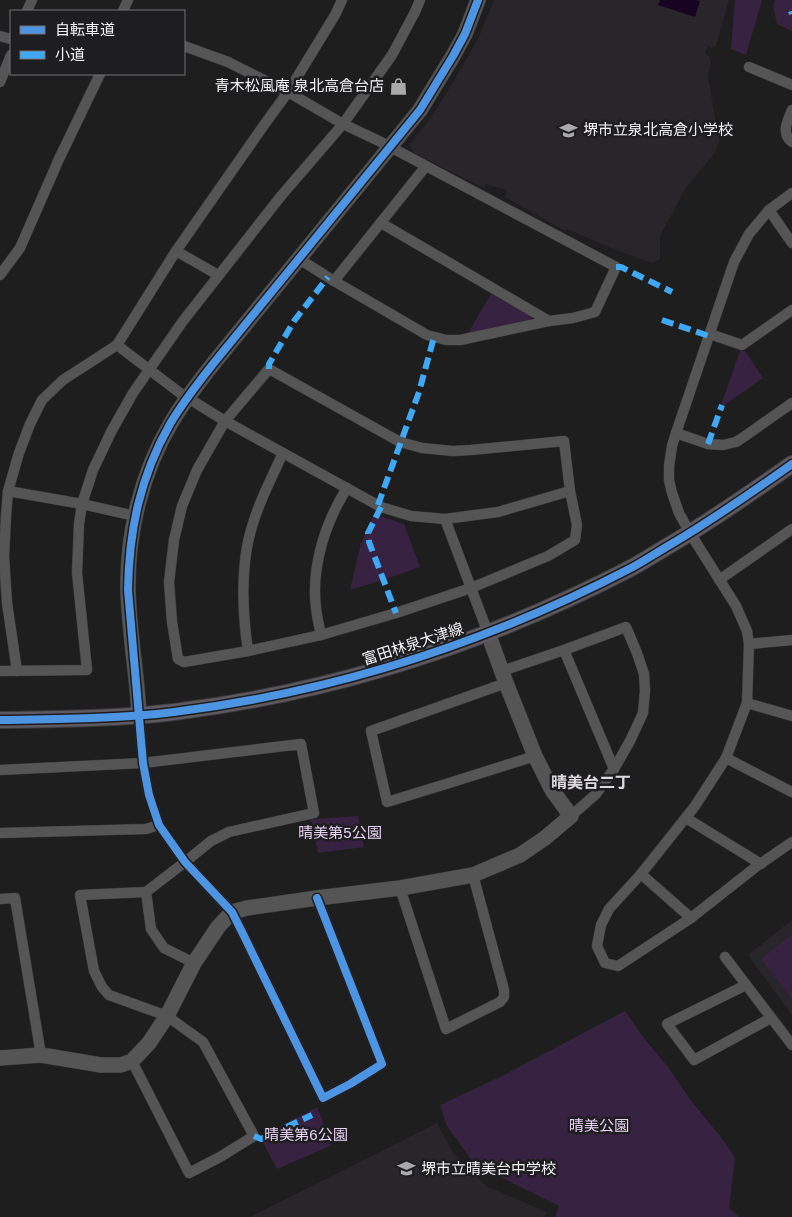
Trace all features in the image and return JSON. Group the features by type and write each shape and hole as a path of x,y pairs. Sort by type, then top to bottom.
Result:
{"main road":[{"name":"富田林泉大津線","path":"0,720 116,717 173,712 229,704 302,690 367,674 426,655 488,633 551,607 632,567 690,533 792,464"}],"street":[{"path":"17,671 7,603 4,558 6,516 8,491 30,424 42,400 63,380 117,345 176,251 288,92 335,15 342,0"},
{"path":"0,671 87,670 77,572 79,524 82,504 93,470 111,432 133,393 183,321 281,196 343,124 392,55 420,0"},
{"path":"317,898 382,1064 323,1098 232,912 185,862 159,825 149,795 143,763 128,590 130,547 135,516 156,453 170,424 187,397 420,110 465,34 478,0"},
{"path":"185,46 228,62 288,92 343,124 616,267 595,312 460,340 446,340 427,335 299,259"},
{"path":"0,82 10,57"},
{"path":"749,67 792,85"},
{"path":"0,274 20,248 59,159 100,75"},
{"path":"792,110 785,131 792,142"},
{"path":"334,281 426,166"},
{"path":"792,192 769,210 749,234 734,262 676,433 669,466 669,480 679,513 736,606 747,631 749,644 747,703 726,758 695,806 641,874 609,910 601,925 598,946 605,963 618,966 691,918 792,842"},
{"path":"769,210 792,243"},
{"path":"381,223 549,321"},
{"path":"176,251 218,275"},
{"path":"710,334 742,346 792,310"},
{"path":"117,345 187,397 225,421 381,507 411,516 445,519 498,512 570,491"},
{"path":"269,370 400,442 422,448 453,451 564,441 570,491 577,525 575,540 548,556 471,588 396,613 321,635 248,652 184,662 178,659 172,622 169,582 174,540 182,506 197,470 225,421 269,370"},
{"path":"676,433 708,444 723,445 736,442 792,403"},
{"path":"248,652 244,620 243,583 247,546 262,499 283,453"},
{"path":"321,635 316,608 316,574 321,548 337,504 347,488"},
{"path":"8,491 82,504 135,516"},
{"path":"445,519 535,756 552,790 571,816"},
{"path":"719,580 792,529"},
{"path":"0,1058 41,1055 101,1065 121,1065 132,1061 149,1043 166,1016 194,963 218,927 232,912 247,908 400,888 473,876 520,855 545,838 596,794 614,769 643,713 644,674 626,628 564,650 504,677 371,731 387,802 535,756"},
{"path":"749,644 792,640"},
{"path":"564,650 614,769"},
{"path":"747,703 792,716"},
{"path":"0,770 143,763 301,744 314,813 229,832 211,841 146,892 80,895 94,972 102,986 109,995 166,1016 202,1042 254,1136 189,1173 132,1061"},
{"path":"726,758 792,792"},
{"path":"686,818 761,864"},
{"path":"0,833 146,829 159,825"},
{"path":"641,874 691,918"},
{"path":"400,888 446,1029 500,1002 504,997 504,990 473,876"},
{"path":"146,892 151,929 164,948 194,963"},
{"path":"0,899 15,898 41,1055"},
{"path":"725,957 792,1045"},
{"path":"746,985 667,1024 694,1060 771,1018"}],"shaded area":[{"name":"堺市立泉北高倉小学校","path":"494,0 729,0 716,46 712,48 708,46 705,54 709,56 711,62 708,75 719,142 714,154 685,189 660,236 660,259 652,263 567,229 565,231 505,197 507,190 486,184 484,188 414,153 409,145 430,119 450,87 478,39"},
{"path":"660,0 700,1 695,17 658,5"},
{"path":"792,920 792,1015 748,955"},
{"name":"堺市立晴美台中学校","path":"437,1123 453,1153 486,1186 547,1212 545,1217 250,1217"}],"green space":[{"path":"735,0 762,0 746,55 731,49"},
{"path":"775,0 792,0 792,31 777,24 773,6"},
{"path":"491,294 531,316 530,322 468,333"},
{"path":"740,351 745,351 763,378 723,406 721,405"},
{"path":"374,514 404,524 420,567 350,590 361,543"},
{"name":"晴美第5公園","path":"358,816 364,847 318,853 311,819"},
{"path":"792,934 792,999 761,959"},
{"name":"晴美公園","path":"625,1011 735,1158 729,1208 739,1217 555,1217 559,1206 472,1161 447,1126 440,1105 502,1076"},
{"name":"晴美第6公園","path":"317,1107 332,1145 277,1169 260,1137"}],"marked path":[{"path":"616,267 621,267 672,292"},
{"path":"269,369 269,364 294,321 328,277"},
{"path":"662,320 709,336"},
{"path":"378,505 419,392 434,337"},
{"path":"708,444 722,405"},
{"path":"381,507 368,533 369,542 396,613"},
{"path":"254,1136 261,1139 312,1115"}],"cycle path":[{"path":"317,898 382,1064 323,1098 232,912 185,862 159,825 149,795 143,763 128,590 134,525 138,504 151,464 170,424 180,408 213,364 420,110 465,34 478,0"},
{"path":"0,720 66,719 174,712 234,703 293,691 409,660 466,641 522,619 577,595 631,568 715,517 792,464"}],"place":[{"name":"青木松風庵 泉北高倉台店","path":"398,86"},
{"name":"堺市立泉北高倉小学校","path":"569,130"},
{"name":"堺市立晴美台中学校","path":"407,1169"}],"district":[{"name":"晴美台二丁","path":"591,782"}]}
